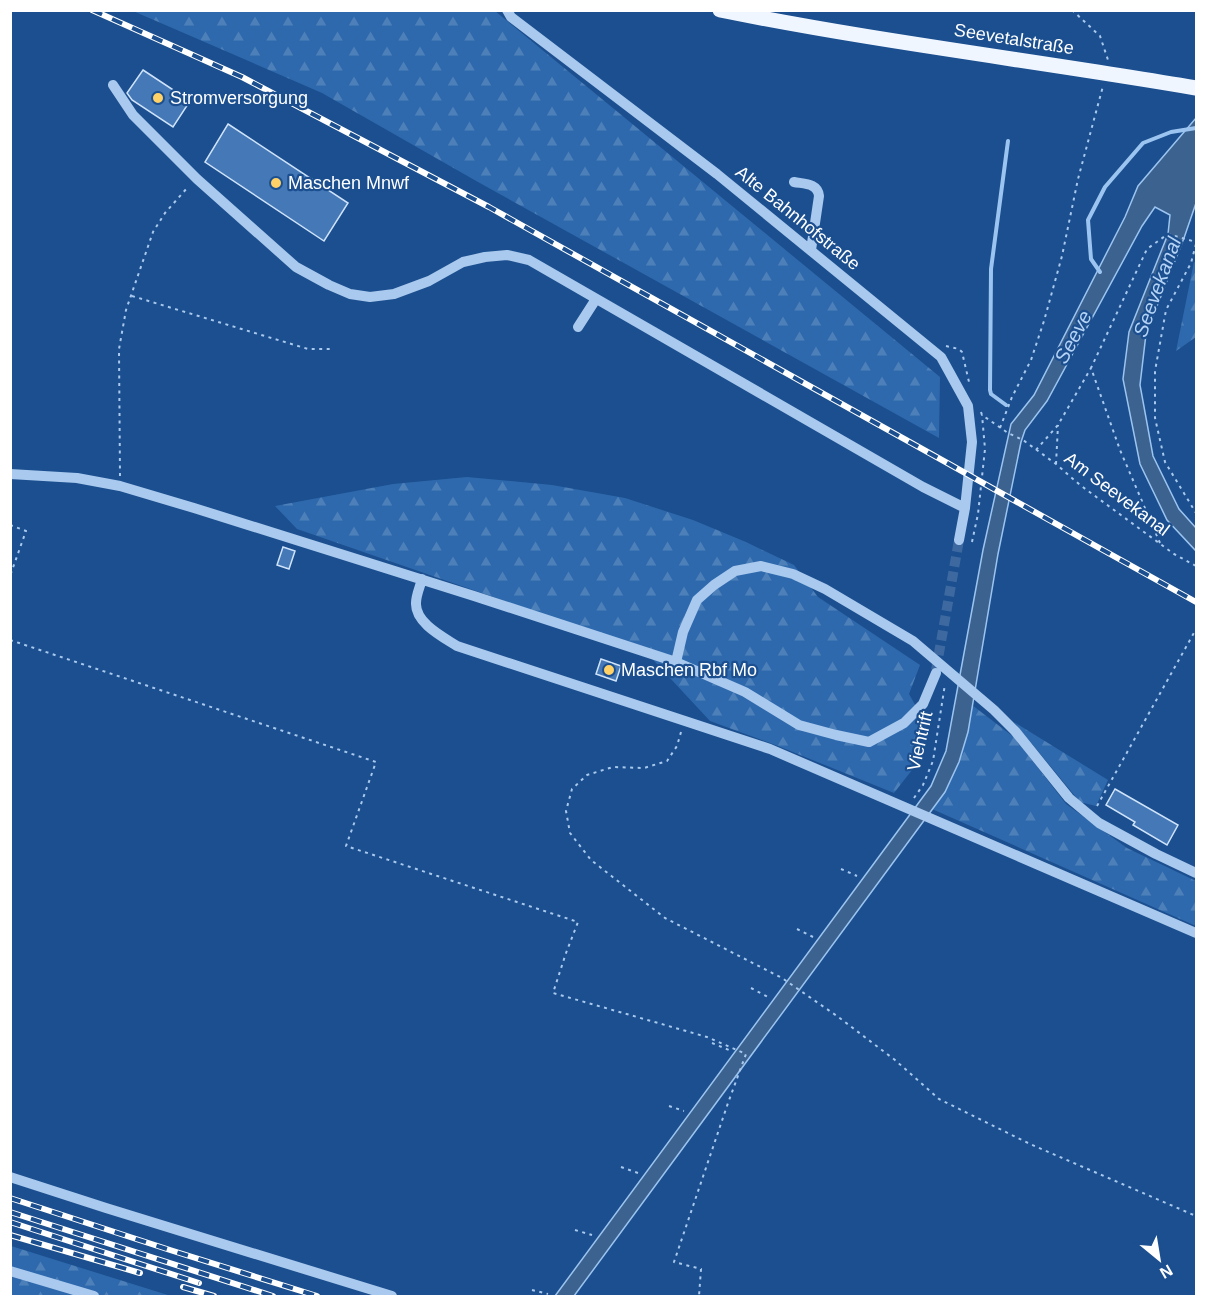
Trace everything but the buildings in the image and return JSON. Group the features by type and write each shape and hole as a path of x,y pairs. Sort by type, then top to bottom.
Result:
{"main road":[{"name":"Seevetalstraße","path":"720,10 880,38 1197,88"}],"street":[{"name":"Alte Bahnhofstraße","path":"507,10 511,17 717,174 941,357 968,406 972,442 959,540"},
{"path":"113,85 133,115 196,179 296,267 328,285 350,294 369,297 394,294 429,281 464,262 507,255 530,260 923,487 965,508"},
{"path":"794,182 813,186 819,192 811,250"},
{"path":"578,327 596,299"},
{"path":"10,474 77,478 120,486 422,579 676,662 745,692 799,725 836,735 869,742 904,723 923,704 936,673"},
{"path":"676,662 683,632 697,600 714,585 735,571 761,566 793,574 825,589 913,641 994,710 1015,731 1069,798 1099,823 1197,873"},
{"path":"422,579 416,604 419,616 434,631 457,646 771,749 1197,933"},
{"path":"10,1177 392,1296"},
{"path":"10,1270 94,1296"}],"path":[{"path":"1072,10 1100,36 1108,59"},
{"path":"1000,428 1012,397 1032,360 1044,321 1102,89"},
{"path":"120,486 118,349 126,310 153,232 172,204 196,179"},
{"path":"1036,450 1058,425 1091,368 1147,249 1167,234 1197,243 1191,263 1166,310 1155,371 1155,418 1165,462 1197,513"},
{"path":"132,296 308,349 330,349"},
{"path":"1091,368 1120,450 1160,543"},
{"path":"1056,464 1058,425"},
{"name":"Am Seevekanal","path":"1008,433 1023,440 1056,464 1080,485 1174,554 1197,566"},
{"path":"10,525 26,531 10,576"},
{"path":"1091,816 1195,631"},
{"path":"10,640 376,762 346,846 578,922 553,993 707,1037 746,1054 675,1262 701,1269 699,1296"},
{"name":"Viehtrift","path":"912,801 923,784 933,761 946,681"},
{"path":"684,721 677,746 667,760 644,768 613,767 587,775 572,789 566,811 570,833 591,860 665,918 782,978 895,1059 939,1099 1030,1144 1197,1216"},
{"path":"841,869 857,876"},
{"path":"797,929 813,937"},
{"path":"751,988 768,997"},
{"path":"712,1043 729,1050"},
{"path":"669,1106 684,1111"},
{"path":"621,1167 638,1173"},
{"path":"575,1230 592,1235"},
{"path":"532,1290 549,1294"}],"green space":[{"path":"133,11 495,11 940,377 939,438 322,93"},
{"path":"1194,262 1196,263 1196,337 1176,351"},
{"path":"467,477 552,485 625,498 693,520 794,565 818,597 920,665 909,694 926,724 919,761 894,793 710,721 643,649 297,529 275,506 393,484"},
{"path":"972,705 1015,738 1066,804 1127,848 1196,881 1196,926 932,809 948,785 959,760"},
{"path":"1014,722 1108,780 1096,806 1080,802"},
{"path":"11,1246 171,1296 11,1296"}],"water":[{"path":"1196,118 1196,203 1146,334 1140,385 1153,456 1179,509 1196,528 1196,551 1167,520 1140,464 1123,379 1129,332 1168,234 1170,215 1155,207 1142,226 1047,401 1025,430 998,554 968,732 959,762 945,792 574,1296 555,1296 931,786 946,751 983,550 1011,424 1034,395 1125,217 1138,186"}],"waterway":[{"path":"1100,272 1091,259 1088,220 1105,187 1143,143 1171,132 1196,128"},
{"path":"1006,405 991,394 990,390 991,269 1008,141"}],"tunnel":[{"path":"936,670 959,540"}],"railway":[{"path":"92,10 242,77 489,207 1196,602"},
{"path":"10,1198 317,1296"},
{"path":"10,1212 273,1296"},
{"path":"10,1222 199,1283"},
{"path":"10,1235 140,1273"},
{"path":"183,1287 214,1296"}],"place":[{"name":"Stromversorgung","path":"158,98"},
{"name":"Maschen Mnwf","path":"276,183"},
{"name":"Maschen Rbf Mo","path":"609,670"}],"water label":[{"name":"Seevekanal","path":"1157,287"},
{"name":"Seeve","path":"1073,337"}]}
